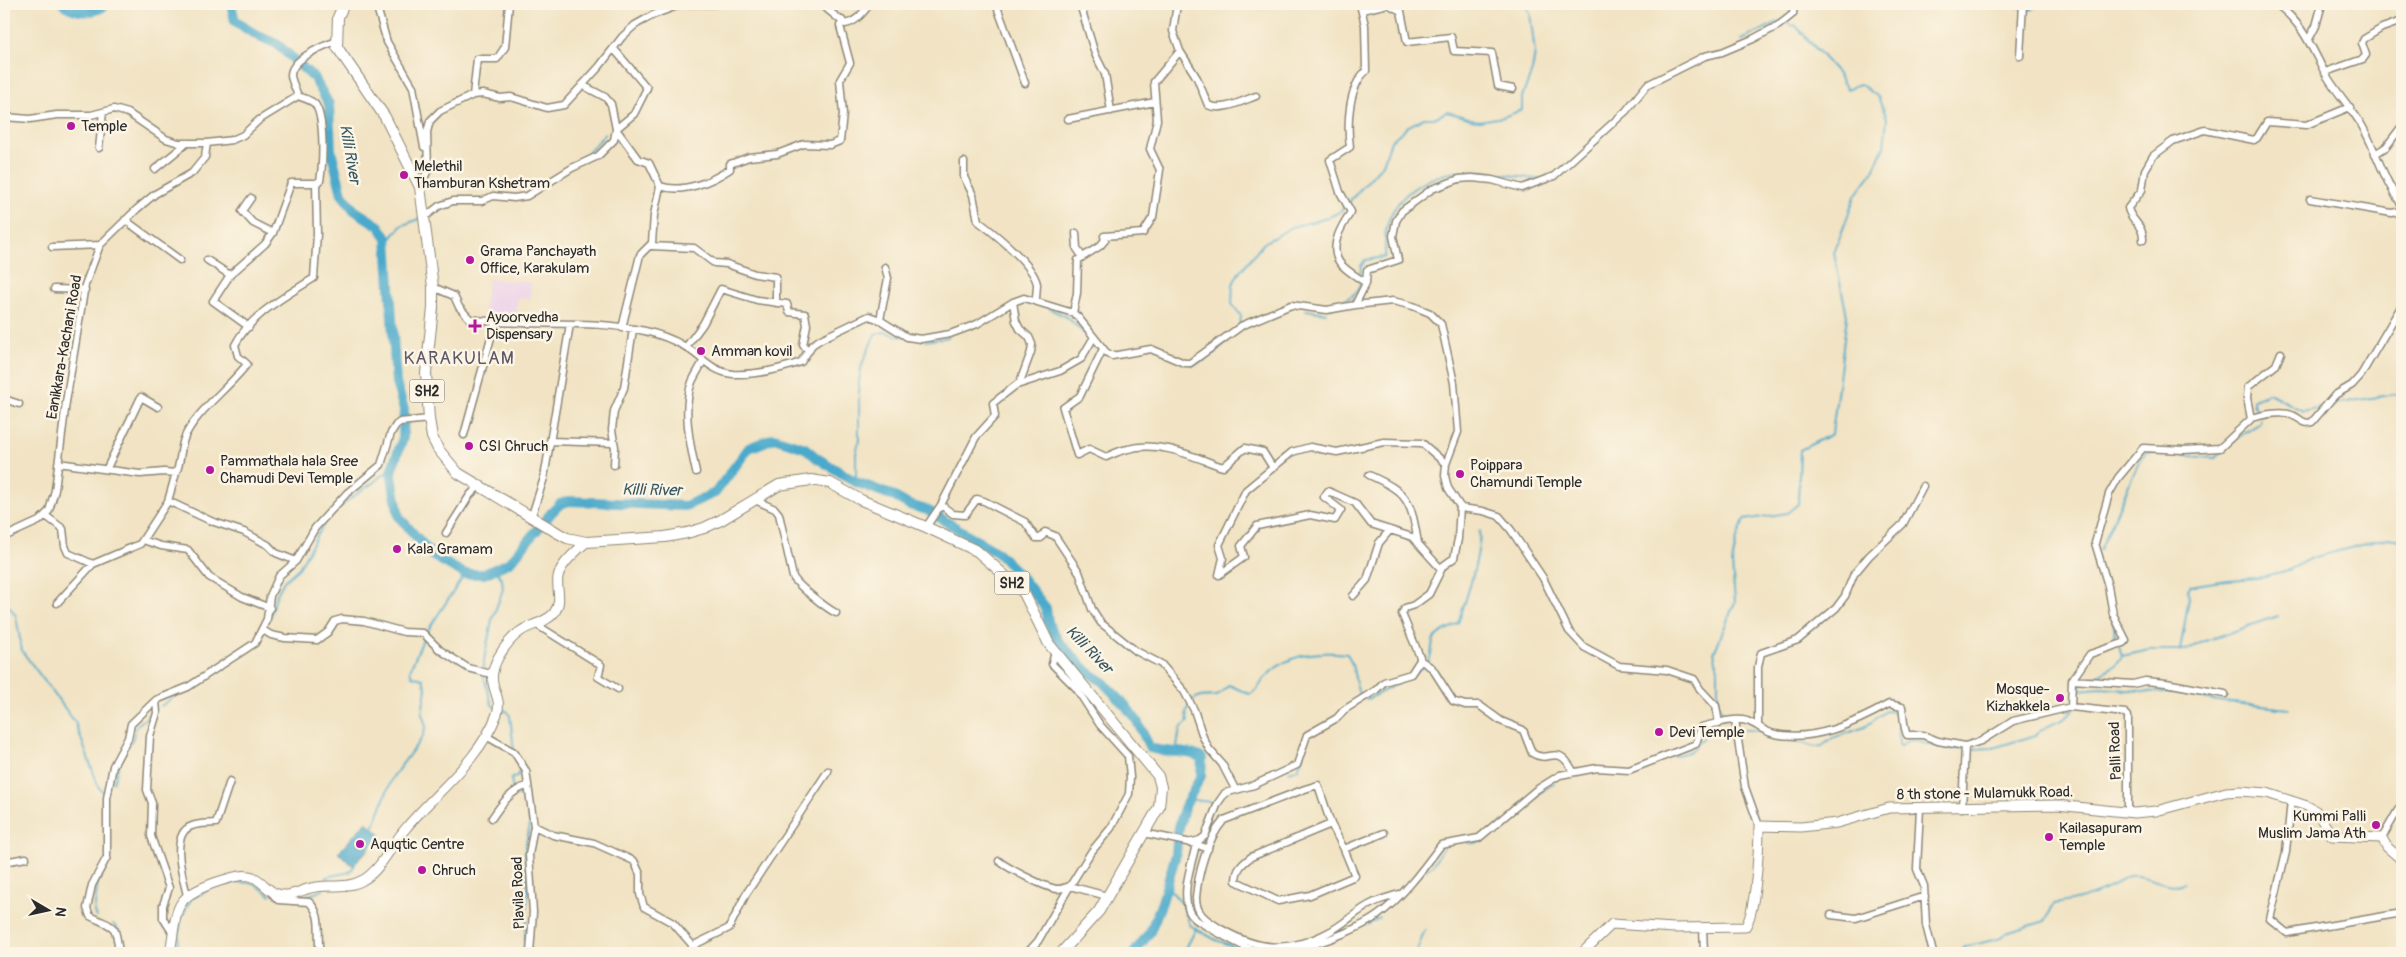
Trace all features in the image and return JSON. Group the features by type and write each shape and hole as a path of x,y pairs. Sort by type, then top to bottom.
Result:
{"main road":[{"name":"SH2","path":"344,4 338,17 337,47 348,66 385,117 420,186 433,287 426,373 429,419 432,437 447,461 458,473 531,518 567,538 586,542 665,537 704,528 722,520 779,485 802,480 819,480 830,483 861,500 977,551 1024,593 1049,644 1158,776 1162,796 1159,806 1144,834 1099,911 1061,953"},
{"path":"170,953 172,932 178,909 186,896 199,888 236,876 252,877 270,891 279,895 294,894 308,888 351,884 363,880 378,864 405,828 480,746 498,709 491,674 508,642 522,630 537,625 553,614 560,601 558,575 563,566 586,542"},
{"name":"8 th stone - Mulamukk Road.","path":"1759,826 1801,827 1837,824 1890,808 2057,805 2128,813 2156,810 2226,792 2241,791 2267,793 2291,800 2316,811 2332,836 2382,838"},
{"path":"1582,953 1612,924 1741,929 1748,924 1756,878 1759,826"},
{"path":"2382,838 2387,847 2402,860"}],"street":[{"path":"376,4 387,42 413,87 428,170"},
{"path":"474,95 477,59 496,59 505,47 509,4"},
{"path":"420,186 428,170 427,140 430,121 440,111 474,95 511,97 538,106 552,108 564,105 622,37 635,25 663,7 682,4"},
{"path":"688,4 699,4"},
{"path":"704,4 715,4"},
{"path":"822,4 845,24 852,23 860,17 870,4"},
{"path":"996,4 1025,84"},
{"path":"1080,4 1095,54 1105,74 1111,111"},
{"path":"1177,4 1173,31 1180,51 1197,78 1208,105 1213,108 1228,106 1256,96"},
{"path":"1362,280 1339,263 1335,246 1340,227 1351,212 1340,192 1330,160 1350,147 1349,120 1354,91 1361,75 1366,71 1365,25 1361,7 1388,4 1401,11 1407,42 1451,37 1454,51 1492,53 1498,86 1513,90"},
{"path":"1355,304 1367,270 1398,260 1393,236 1396,221 1402,211 1432,189 1459,179 1472,178 1492,180 1522,188 1554,176 1626,111 1647,85 1705,56 1734,48 1779,25 1793,14 1794,4"},
{"path":"2020,56 2023,4"},
{"path":"2276,4 2309,39 2325,72 2362,125 2387,184 2402,205"},
{"path":"2309,39 2316,26 2322,4"},
{"path":"855,9 860,17"},
{"path":"660,186 671,188 694,186 720,176 730,170 730,164 742,159 777,154 804,144 838,143 842,139 840,80 850,63 840,26 842,20"},
{"path":"2325,72 2363,59 2366,55 2362,43 2364,39 2382,28 2402,21"},
{"path":"249,327 213,301 230,275 265,244 273,233 291,183 316,183 320,181 322,168 318,110 313,102 298,96 291,75 302,59 315,49 338,41"},
{"path":"614,48 647,88 634,114 616,129"},
{"path":"1073,313 1078,293 1076,264 1082,256 1100,246 1105,240 1104,236 1143,233 1153,217 1160,170 1150,150 1157,120 1154,80 1180,51"},
{"path":"425,215 453,200 482,201 493,196 514,198 527,196 604,151 614,140 616,129 611,104 605,97 582,85"},
{"path":"4,117 30,119 57,115 92,115 114,109 124,111 166,139 187,143 207,143 232,140 243,135 259,120 298,96"},
{"path":"1068,119 1155,102"},
{"path":"2143,240 2140,226 2129,214 2128,208 2142,190 2145,170 2153,156 2173,141 2206,130 2254,140 2267,122 2306,125 2350,107"},
{"path":"99,148 103,112"},
{"path":"2375,154 2386,147 2402,126"},
{"path":"616,129 638,159 649,163 660,186 650,246 640,255 622,328"},
{"path":"155,169 187,143"},
{"name":"Eanikkara-Kachani Road","path":"46,516 55,490 73,353 84,290 100,245 155,194 192,173 205,157 207,143"},
{"path":"964,162 964,177 973,195 978,221 1030,269 1037,284 1036,300"},
{"path":"57,603 94,564 102,559 135,548 143,540 168,501 184,438 189,429 234,381 247,364 238,356 235,345 239,336 290,292 314,278 317,234 316,183"},
{"path":"251,198 242,211 253,222 273,233"},
{"path":"2310,199 2392,212 2402,211"},
{"path":"125,220 180,260"},
{"path":"1076,233 1077,249 1082,256"},
{"path":"52,247 100,245"},
{"path":"650,246 694,248 714,263 727,264 755,274 776,277 776,303"},
{"path":"208,260 230,275"},
{"path":"880,320 888,278 885,267"},
{"path":"433,287 454,296 459,307 470,319 633,329 659,335 686,347 714,368 732,374 801,362 812,345 834,331 869,316 880,320 907,337 935,337 977,324 1024,298 1036,300 1073,313 1112,356 1119,357 1151,350 1184,363 1190,363 1240,327 1291,305 1329,310 1355,304 1393,301 1430,313 1441,324 1454,383 1458,432 1446,464 1445,476 1448,488 1461,508 1483,511 1499,516 1511,530 1543,578 1569,631 1584,647 1619,666 1667,670 1694,679 1700,689 1716,706 1720,724"},
{"path":"686,347 703,324 721,288 756,300 787,304 788,312 806,314 807,325 803,345 809,351"},
{"path":"54,289 84,290"},
{"path":"926,527 941,505 976,436 995,416 993,403 1017,384 1025,371 1032,344 1029,337 1020,330 1013,303"},
{"path":"1190,843 1187,891 1188,908 1191,916 1230,939 1261,952 1278,953 1303,948 1360,926 1378,915 1420,874 1441,845 1479,838 1536,790 1560,775 1573,771 1597,768 1629,770 1696,744 1701,727 1720,724 1736,726 1748,721 1774,734 1812,736 1873,713 1889,704 1902,707 1904,716 1903,726 1907,735 1923,735 1964,748 1981,741 2013,721 2071,707 2072,680 2090,654 2123,643 2125,638 2113,614 2108,586 2095,543 2106,502 2118,478 2143,448 2184,450 2220,448 2250,420 2283,413 2293,415 2305,423 2312,422 2336,395 2352,385 2361,375 2402,305"},
{"path":"464,435 496,322"},
{"path":"531,518 544,478 570,324"},
{"path":"614,465 612,430 614,411 624,388 633,329"},
{"path":"1017,384 1060,372 1081,359 1094,338"},
{"path":"1104,349 1080,396 1063,408 1077,455 1089,449 1106,457 1129,448 1150,447 1171,450 1223,467 1245,448 1263,452 1273,468"},
{"path":"2250,420 2247,398 2248,388 2276,365 2281,353"},
{"path":"696,472 690,447 688,408 691,383 703,361"},
{"path":"107,468 141,397 158,406"},
{"path":"4,399 19,404"},
{"path":"119,953 118,936 114,927 90,916 88,908 92,885 106,862 107,798 113,766 128,738 131,724 156,700 188,687 255,643 265,631 270,608 270,596 279,576 296,561 315,528 347,493 381,465 390,433 400,422 429,419"},
{"path":"550,441 614,443"},
{"path":"1441,569 1412,537 1371,524 1355,503 1328,491 1324,497 1340,510 1335,520 1310,515 1257,526 1241,546 1244,557 1219,575 1223,558 1219,545 1246,490 1292,452 1310,447 1337,452 1384,442 1422,443 1446,464"},
{"path":"58,463 107,468 140,474 176,473"},
{"path":"1369,475 1388,483 1406,498 1413,511 1418,544"},
{"path":"446,533 470,495 479,486"},
{"path":"1758,726 1758,667 1761,653 1798,640 1836,608 1845,596 1854,574 1869,556 1903,524 1923,486"},
{"path":"941,505 954,514 965,515 977,499 1025,522 1036,538 1041,538 1045,532 1055,536 1082,578 1092,609 1101,623 1136,652 1161,664 1184,691 1191,703 1203,738 1209,749 1222,764 1235,789"},
{"path":"755,500 775,509 779,514 793,577 797,584 817,598 824,607 836,613"},
{"path":"168,501 210,521 244,532 268,545 276,553 296,561"},
{"path":"1460,506 1457,549 1451,561 1444,564 1429,594 1414,605 1405,608 1402,614 1420,660 1432,668 1453,701 1479,705 1501,721 1523,730 1532,753 1541,757 1555,754 1560,755 1573,771"},
{"path":"4,537 46,516 63,529 68,553 94,564"},
{"path":"1353,596 1367,580 1379,543 1390,530"},
{"path":"143,540 161,546 188,550 209,577 242,597 270,608"},
{"path":"265,631 285,638 316,640 328,632 335,621 342,619 371,622 404,632 426,635 440,650 468,668 491,674"},
{"path":"537,625 601,666 598,677 618,689"},
{"path":"1027,953 1038,941 1091,852 1116,820 1129,794 1128,756 1100,726 1076,688 1052,664 1055,651"},
{"path":"1190,843 1200,840 1205,836 1221,797 1235,789 1254,785 1297,765 1300,762 1303,743 1307,735 1337,718 1344,710 1376,690 1384,682 1411,674 1420,660"},
{"path":"2072,680 2133,684 2145,681 2179,685 2225,694"},
{"path":"156,700 157,713 150,736 148,790 152,803 151,836 169,888 163,905 163,918 172,932"},
{"name":"Palli Road","path":"2071,707 2125,713 2128,716 2128,813"},
{"path":"1736,726 1745,787 1759,826"},
{"name":"Plavila Road","path":"486,736 514,752 524,766 533,829 528,855 533,912 530,953"},
{"path":"1962,808 1964,748"},
{"path":"692,946 729,928 746,894 828,771"},
{"path":"186,896 178,858 182,833 190,826 216,823 230,781"},
{"path":"1331,824 1251,857 1240,866 1236,873 1236,881 1278,902 1310,895 1355,876 1331,824 1318,785 1224,820 1217,829 1208,849 1197,886 1196,904 1200,913 1206,920 1230,934 1258,946 1279,947 1310,940 1329,932 1372,903 1400,893"},
{"path":"492,818 500,805 521,787 527,786"},
{"path":"2291,800 2286,852 2270,919 2287,934 2402,913"},
{"path":"2382,838 2402,803"},
{"path":"1920,808 1917,869 1924,886 1926,925 1933,953"},
{"path":"533,829 594,843 634,861 640,874 640,894 644,907 670,920 692,946 694,953"},
{"path":"1344,849 1384,833"},
{"path":"1144,834 1190,843 1208,849"},
{"path":"4,862 26,858"},
{"path":"999,861 1017,872 1051,887 1059,889 1070,886 1107,896"},
{"path":"270,891 278,900 309,902 315,908 320,927 320,953"},
{"path":"1831,915 1856,918 1925,896"},
{"path":"1703,928 1704,953"}],"shaded area":[{"path":"488,279 531,282 530,299 517,298 516,321 483,318"}],"water":[{"name":"Aquqtic Centre","path":"366,822 381,835 353,866 338,853"}],"waterway":[{"name":"Killi River","path":"63,4 85,12 102,8 107,4"},
{"name":"Killi River","path":"231,4 235,21 256,35 277,44 314,78 329,104 331,150 342,194 354,210 379,226 387,238 396,383 404,409 403,438 391,471 399,517 433,556 465,574 484,574 510,562 560,504 569,501 685,506 715,493 749,448 774,438 805,448 817,458 856,482 891,495 909,505 927,510 998,553 1020,575 1046,608 1048,622 1058,641 1088,672 1102,681 1125,705 1137,721 1150,748 1190,753 1202,758 1201,776 1184,808 1178,831 1176,854 1162,902 1150,932 1134,953"},
{"path":"1240,325 1241,316 1232,304 1233,284 1238,274 1264,243 1292,227 1324,219 1340,212 1383,164 1391,141 1407,127 1424,118 1434,118 1447,112 1479,121 1503,117 1522,110 1522,97 1532,71 1535,53 1530,13 1524,4"},
{"path":"1789,14 1790,4"},
{"path":"2007,4 2031,10 2041,4"},
{"path":"1742,40 1780,21"},
{"path":"1724,716 1718,702 1718,669 1714,653 1735,602 1732,564 1736,541 1744,520 1787,513 1798,504 1800,450 1832,434 1847,316 1834,253 1856,194 1872,173 1884,147 1887,118 1878,97 1860,84 1847,89 1835,70 1795,25 1792,26 1787,22"},
{"path":"572,165 589,152 605,134"},
{"path":"1360,276 1361,266 1365,260 1385,257 1385,233 1391,215 1409,192 1421,184 1449,173 1464,171 1479,171 1540,179"},
{"path":"388,242 401,226 421,218"},
{"path":"1331,308 1353,295 1359,287 1360,281"},
{"path":"1050,309 1067,317 1090,339"},
{"path":"1306,310 1326,313"},
{"path":"856,482 856,454 859,441 859,381 862,364 875,334 885,332 902,337"},
{"path":"1191,365 1208,358 1231,336"},
{"path":"926,341 949,337"},
{"path":"1093,343 1099,351"},
{"path":"2260,414 2253,404 2253,399 2269,393 2303,411 2320,407"},
{"path":"2334,404 2402,393"},
{"path":"2170,452 2176,455 2215,458 2234,440 2260,423 2260,419"},
{"path":"2100,550 2139,462 2146,453 2163,452"},
{"path":"330,516 383,474 391,471"},
{"path":"271,615 276,596 284,581 299,568 324,523"},
{"path":"1427,663 1434,639 1458,623 1475,565 1480,531"},
{"path":"2180,651 2189,598 2187,589 2190,586 2227,580 2257,578 2289,570 2312,558 2388,538 2402,540"},
{"path":"495,569 502,579 503,589 492,620 484,660 484,678 492,705 496,708"},
{"path":"426,633 465,574"},
{"path":"4,599 16,616 22,651 75,722 99,788 106,794"},
{"path":"2091,679 2116,665 2122,656 2150,650 2186,650 2203,642 2277,616"},
{"path":"2113,620 2116,642"},
{"path":"258,642 264,633"},
{"path":"373,828 392,778 423,736 426,726 422,714 426,688 423,679 412,676 410,670 424,637"},
{"path":"2119,646 2122,656"},
{"path":"1176,752 1180,729 1188,722 1186,713 1191,701 1198,697 1217,696 1229,685 1249,694 1252,693 1273,670 1292,659 1313,654 1347,654 1352,664 1358,691 1361,696"},
{"path":"1414,674 1424,666"},
{"path":"1366,698 1368,699 1408,678"},
{"path":"2078,690 2084,682"},
{"path":"1968,749 1993,748 2036,735 2070,714 2075,706 2078,690 2101,688 2181,694 2224,702 2289,709"},
{"path":"161,706 179,693"},
{"path":"500,710 507,711 510,716 514,751"},
{"path":"113,783 123,753 132,740 137,725 155,711"},
{"path":"1788,739 1815,747 1822,746 1833,738 1865,727 1886,711 1893,712 1898,717 1899,747 1909,740 1949,749 1963,749"},
{"path":"1699,743 1707,733 1734,729"},
{"path":"1738,729 1761,731"},
{"path":"1774,737 1784,738"},
{"path":"1673,756 1689,752 1696,747"},
{"path":"1289,772 1298,769 1303,755"},
{"path":"513,790 511,779 517,776 520,770 519,764"},
{"path":"1521,806 1554,783"},
{"path":"514,794 518,796 520,792 525,794 530,824 525,848 528,889 524,953"},
{"path":"1188,799 1217,803"},
{"path":"1468,843 1483,840 1502,822"},
{"path":"1425,870 1432,866 1444,847"},
{"path":"97,917 94,912 98,881 107,863"},
{"path":"326,884 326,877 350,872 355,865"},
{"path":"1960,953 1965,947 2001,938 2006,933 2045,921 2054,904 2092,895 2107,889 2123,878 2137,876 2171,885 2184,883"},
{"path":"217,887 238,882 254,883 270,895"},
{"path":"1167,886 1183,905 1190,925 1196,929 1186,948 1192,953"},
{"path":"177,952 181,919 191,899 208,890"},
{"path":"299,899 323,890"},
{"path":"1368,925 1379,918"},
{"path":"113,924 121,932 121,948"},
{"path":"1196,929 1216,940 1252,953"},
{"path":"1416,953 1425,930"},
{"path":"1296,953 1306,950"}],"place":[{"name":"Temple","path":"71,126"},
{"name":"Melethil Thamburan Kshetram","path":"404,175"},
{"name":"Grama Panchayath Office, Karakulam","path":"470,260"},
{"name":"Ayoorvedha Dispensary","path":"475,326"},
{"name":"Amman kovil","path":"701,351"},
{"name":"CSI Chruch","path":"469,446"},
{"name":"Pammathala hala Sree Chamudi Devi Temple","path":"210,470"},
{"name":"Poippara Chamundi Temple","path":"1460,474"},
{"name":"Kala Gramam","path":"397,549"},
{"name":"Mosque- Kizhakkela","path":"2060,698"},
{"name":"Devi Temple","path":"1659,732"},
{"name":"Kummi Palli Muslim Jama Ath","path":"2376,825"},
{"name":"Kailasapuram Temple","path":"2049,837"},
{"name":"Aquqtic Centre","path":"360,844"},
{"name":"Chruch","path":"422,870"}],"district":[{"name":"KARAKULAM","path":"459,358"}]}
